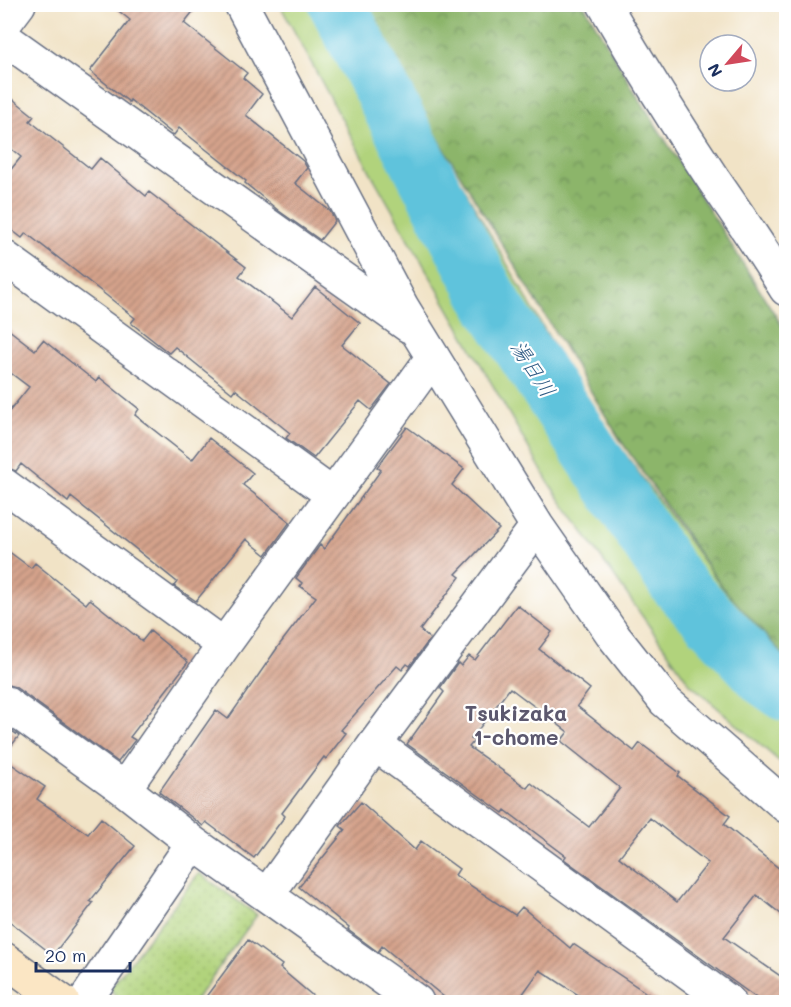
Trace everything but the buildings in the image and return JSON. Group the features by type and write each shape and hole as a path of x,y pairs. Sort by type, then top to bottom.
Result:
{"main road":[{"path":"4,959 63,1002"}],"street":[{"path":"4,24 19,4"},
{"path":"241,4 397,297 537,526 615,638 664,701 786,806"},
{"path":"604,4 656,91 713,179 755,237 786,289"},
{"path":"4,38 426,345"},
{"path":"4,257 333,495"},
{"path":"124,789 224,645 333,495 426,345"},
{"path":"4,485 224,645"},
{"path":"267,896 375,744 537,526"},
{"path":"4,702 124,789 193,843 417,1002"},
{"path":"375,744 729,1002"},
{"path":"84,1002 193,843"}],"green space":[{"path":"280,5 361,5 580,392 722,587 786,654 786,767 690,684 550,485 372,175"},
{"path":"361,5 584,5 635,92 786,332 786,658 722,587 619,438 398,72"},
{"path":"199,873 257,915 194,1002 119,1002 110,988"}],"waterway":[{"name":"湯日川","path":"337,4 492,303 676,582 766,679 786,693"}],"district":[{"name":"Tsukizaka 1-chome","path":"516,724"}]}
